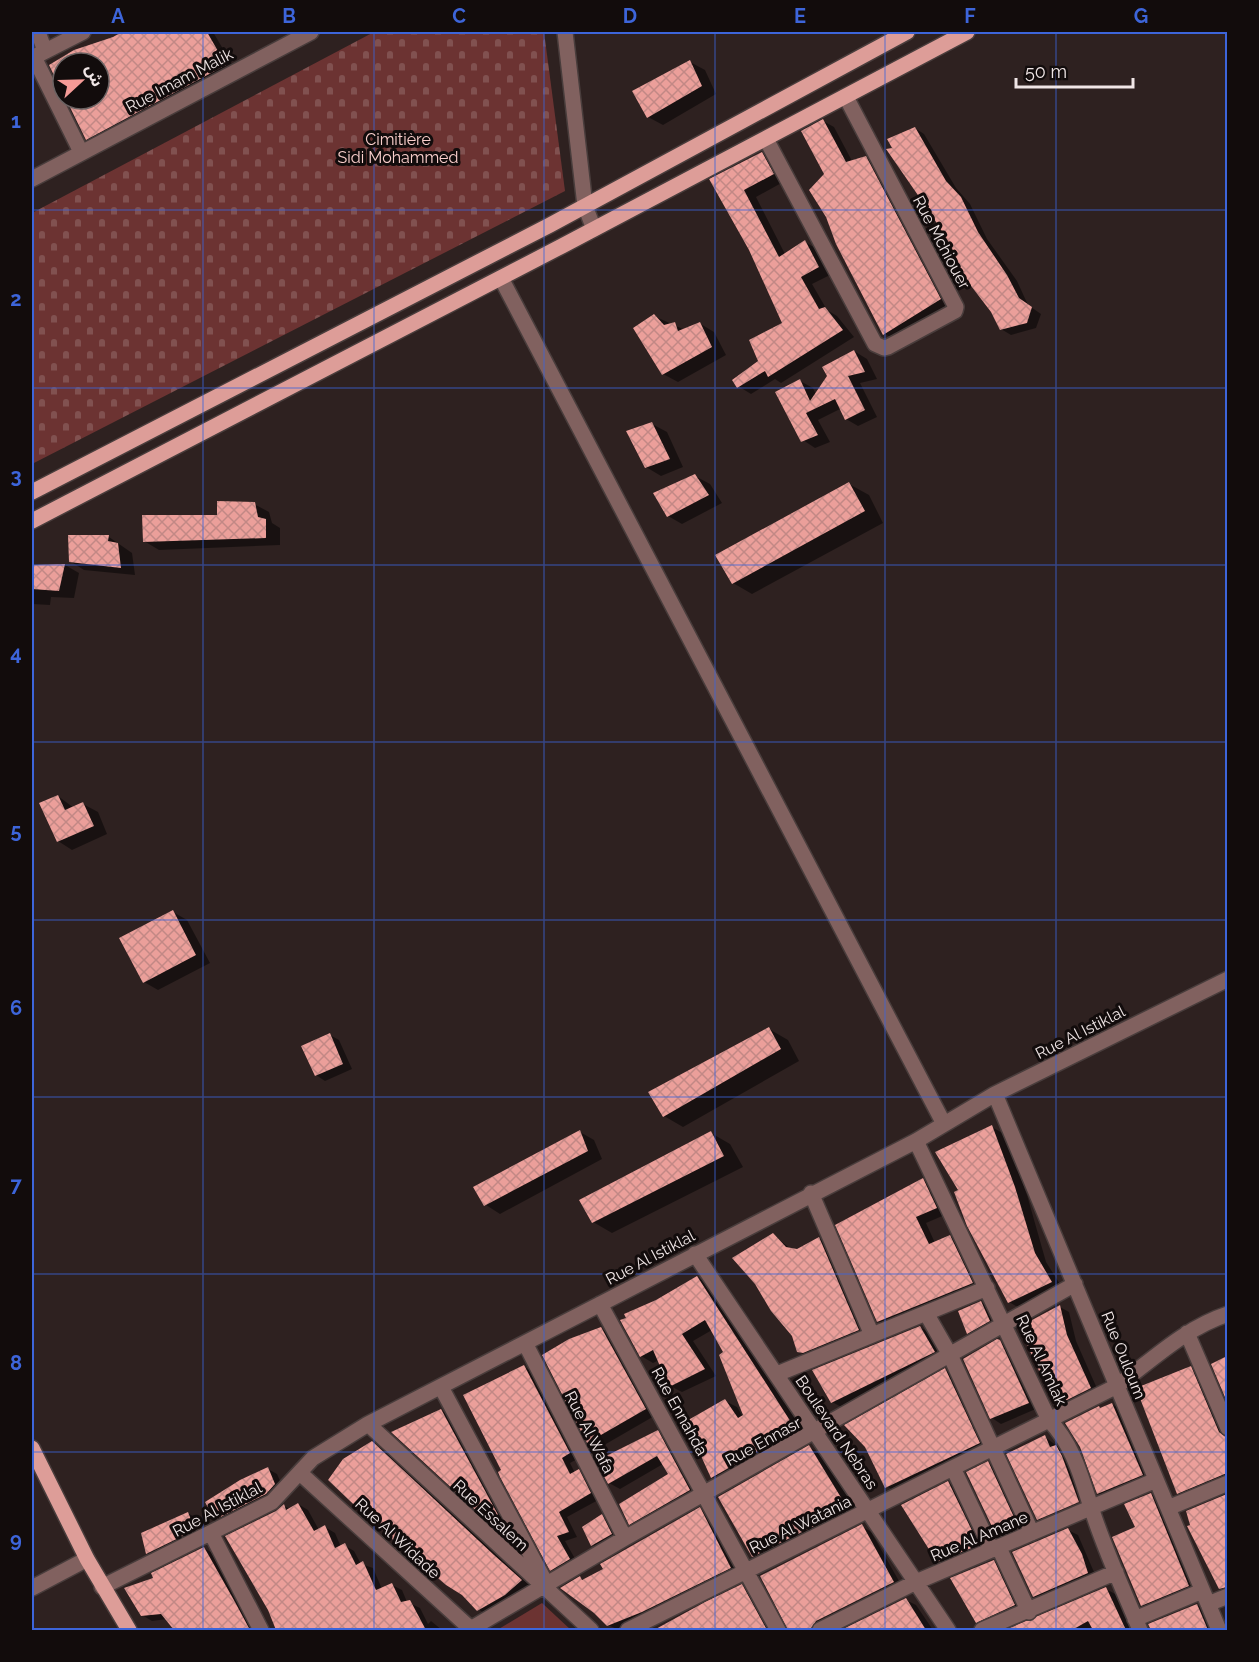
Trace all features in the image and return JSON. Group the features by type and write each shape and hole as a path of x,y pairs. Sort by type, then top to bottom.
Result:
{"main road":[{"path":"32,492 585,206 908,32"},
{"path":"32,521 846,97 950,35 967,32"},
{"path":"175,418 187,441"},
{"path":"32,1448 87,1559 129,1630"}],"street":[{"path":"38,32 37,55 81,152"},
{"path":"37,55 83,32"},
{"name":"Rue Imam Malik","path":"32,179 311,32"},
{"path":"565,32 585,206 594,229"},
{"name":"Rue Mchiouer","path":"766,139 875,344 884,348 888,347 955,311 956,307 846,97"},
{"path":"501,278 944,1124"},
{"name":"Rue Al Istiklal","path":"102,1587 272,1502 329,1447 368,1424 915,1141 995,1094 1227,979"},
{"name":"Rue Ouloum","path":"995,1094 1219,1630"},
{"name":"Rue Al Amlak","path":"915,1141 1005,1324 1049,1420 1065,1437 1137,1625"},
{"path":"811,1193 872,1335"},
{"name":"Boulevard Nebras","path":"695,1254 948,1630"},
{"name":"Rue Ennasr","path":"470,1630 625,1538 1075,1284"},
{"path":"777,1374 987,1288"},
{"name":"Rue Ennahda","path":"600,1304 778,1630"},
{"path":"926,1313 950,1355 1032,1533"},
{"name":"Rue Al Watania","path":"628,1630 1117,1386 1207,1320 1227,1314"},
{"path":"1188,1333 1227,1428"},
{"name":"Rue Al Wafa","path":"525,1342 625,1538"},
{"path":"441,1387 544,1586"},
{"name":"Rue Essalem","path":"368,1424 591,1630"},
{"path":"953,1468 1029,1612"},
{"name":"Rue Al Widade","path":"300,1473 470,1630"},
{"name":"Rue Al Amane","path":"820,1630 916,1582 1156,1480"},
{"path":"1168,1508 1227,1483"},
{"path":"211,1533 261,1630"},
{"path":"32,1588 87,1559"},
{"path":"981,1630 1029,1612 1116,1572"},
{"path":"1137,1625 1205,1598 1227,1596"}],"green space":[{"name":"Cimitière Sidi Mohammed","path":"374,32 544,32 565,191 32,464 32,213"},
{"path":"542,1603 571,1630 497,1630"}],"building":[{"path":"122,32 207,32 226,65 86,140 72,111 111,111 111,51 72,51"},
{"path":"690,60 702,86 647,118 632,91"},
{"path":"823,119 846,162 866,156 941,299 883,335 836,244 826,217 809,190 824,174 801,131"},
{"path":"915,127 946,181 961,197 978,232 1007,275 1019,298 1032,307 1027,323 1000,330 991,312 965,278 951,246 931,214 886,149 892,148 887,139"},
{"path":"762,152 774,174 744,190 779,257 805,240 819,267 801,277 819,309 825,307 843,330 768,377 765,371 737,388 732,380 758,361 749,340 782,323 749,250 709,179"},
{"path":"654,314 664,325 675,322 678,331 700,322 712,347 662,375 633,328"},
{"path":"854,350 865,372 848,376 865,410 845,420 835,399 806,413 818,435 801,442 775,392 800,379 810,401 827,376 822,367"},
{"path":"652,422 670,459 645,468 626,431"},
{"path":"695,474 709,495 667,517 653,493"},
{"path":"849,482 865,511 732,584 715,555"},
{"path":"217,501 255,502 258,517 266,519 266,538 143,542 142,515 217,515"},
{"path":"68,535 109,535 108,541 118,543 121,568 69,562"},
{"path":"65,564 59,591 32,589 32,565"},
{"path":"58,795 65,810 83,802 94,826 57,842 39,803"},
{"path":"173,910 196,955 143,983 119,938"},
{"path":"769,1027 781,1049 663,1117 648,1092"},
{"path":"330,1033 343,1064 315,1076 301,1046"},
{"path":"992,1125 1015,1187 1035,1253 1052,1282 1008,1303 967,1226 954,1192 958,1190 935,1152"},
{"path":"580,1130 588,1151 484,1206 473,1187"},
{"path":"711,1131 724,1156 592,1223 579,1200"},
{"path":"923,1178 937,1208 916,1217 929,1244 950,1235 973,1283 877,1322 835,1225"},
{"path":"773,1233 786,1247 797,1249 819,1237 859,1330 803,1353 797,1352 792,1336 771,1311 755,1284 732,1258"},
{"path":"697,1276 796,1430 711,1478 683,1423 725,1399 738,1418 743,1415 719,1355 723,1352 705,1320 682,1334 705,1369 669,1387 653,1350 640,1357 620,1320 626,1318 624,1314 656,1300"},
{"path":"981,1301 990,1321 967,1334 958,1311"},
{"path":"1060,1305 1067,1335 1091,1388 1055,1406 1019,1327"},
{"path":"920,1326 935,1352 831,1403 812,1370"},
{"path":"601,1327 646,1409 587,1443 542,1355 569,1339"},
{"path":"997,1339 1000,1340 1029,1403 990,1419 963,1359"},
{"path":"1227,1356 1227,1402 1211,1364"},
{"path":"524,1365 570,1453 562,1458 570,1474 579,1469 591,1493 559,1512 569,1532 557,1536 570,1559 550,1571 500,1477 498,1472 501,1470 463,1395"},
{"path":"1191,1366 1219,1432 1227,1438 1227,1473 1177,1494 1136,1388"},
{"path":"945,1368 980,1443 885,1488 865,1447 844,1425"},
{"path":"1112,1403 1143,1475 1097,1494 1080,1447 1065,1423 1099,1406 1100,1408"},
{"path":"441,1409 503,1524 495,1528 391,1432"},
{"path":"658,1430 690,1490 629,1525 619,1504 668,1474 657,1456 608,1484 596,1461"},
{"path":"1045,1435 1050,1447 1056,1445 1062,1456 1079,1502 1037,1520 1006,1454"},
{"path":"372,1441 522,1580 505,1595 477,1611 462,1595 446,1585 371,1521 328,1480 343,1459"},
{"path":"809,1445 848,1509 752,1557 718,1497"},
{"path":"988,1461 1019,1528 997,1537 966,1472"},
{"path":"268,1467 275,1484 266,1494 215,1520 205,1502 240,1480"},
{"path":"948,1481 979,1545 937,1562 901,1505"},
{"path":"1151,1493 1189,1586 1141,1606 1112,1537 1135,1527 1124,1504"},
{"path":"1227,1494 1227,1587 1219,1589 1187,1526 1190,1525 1186,1511"},
{"path":"298,1503 314,1531 325,1525 335,1548 345,1543 356,1565 363,1561 376,1590 392,1583 401,1602 410,1600 426,1630 276,1630 268,1610 225,1536 276,1511 284,1504 286,1510"},
{"path":"700,1507 731,1568 642,1612 607,1626 594,1613 560,1588 580,1576 582,1580 603,1569 600,1564"},
{"path":"188,1512 195,1530 146,1554 141,1533"},
{"path":"602,1514 612,1534 591,1546 582,1527"},
{"path":"862,1524 894,1582 816,1621 810,1630 788,1630 760,1576"},
{"path":"1068,1528 1082,1554 1088,1573 1033,1597 1012,1552"},
{"path":"204,1547 250,1630 174,1630 161,1614 141,1616 124,1588 153,1578 151,1573"},
{"path":"994,1560 1015,1605 976,1623 950,1578"},
{"path":"742,1584 767,1630 654,1630 705,1602"},
{"path":"1106,1587 1126,1630 1093,1630 1088,1621 1072,1630 1005,1630"},
{"path":"906,1598 926,1630 841,1630"},
{"path":"1197,1604 1208,1630 1151,1630 1148,1624"}]}
